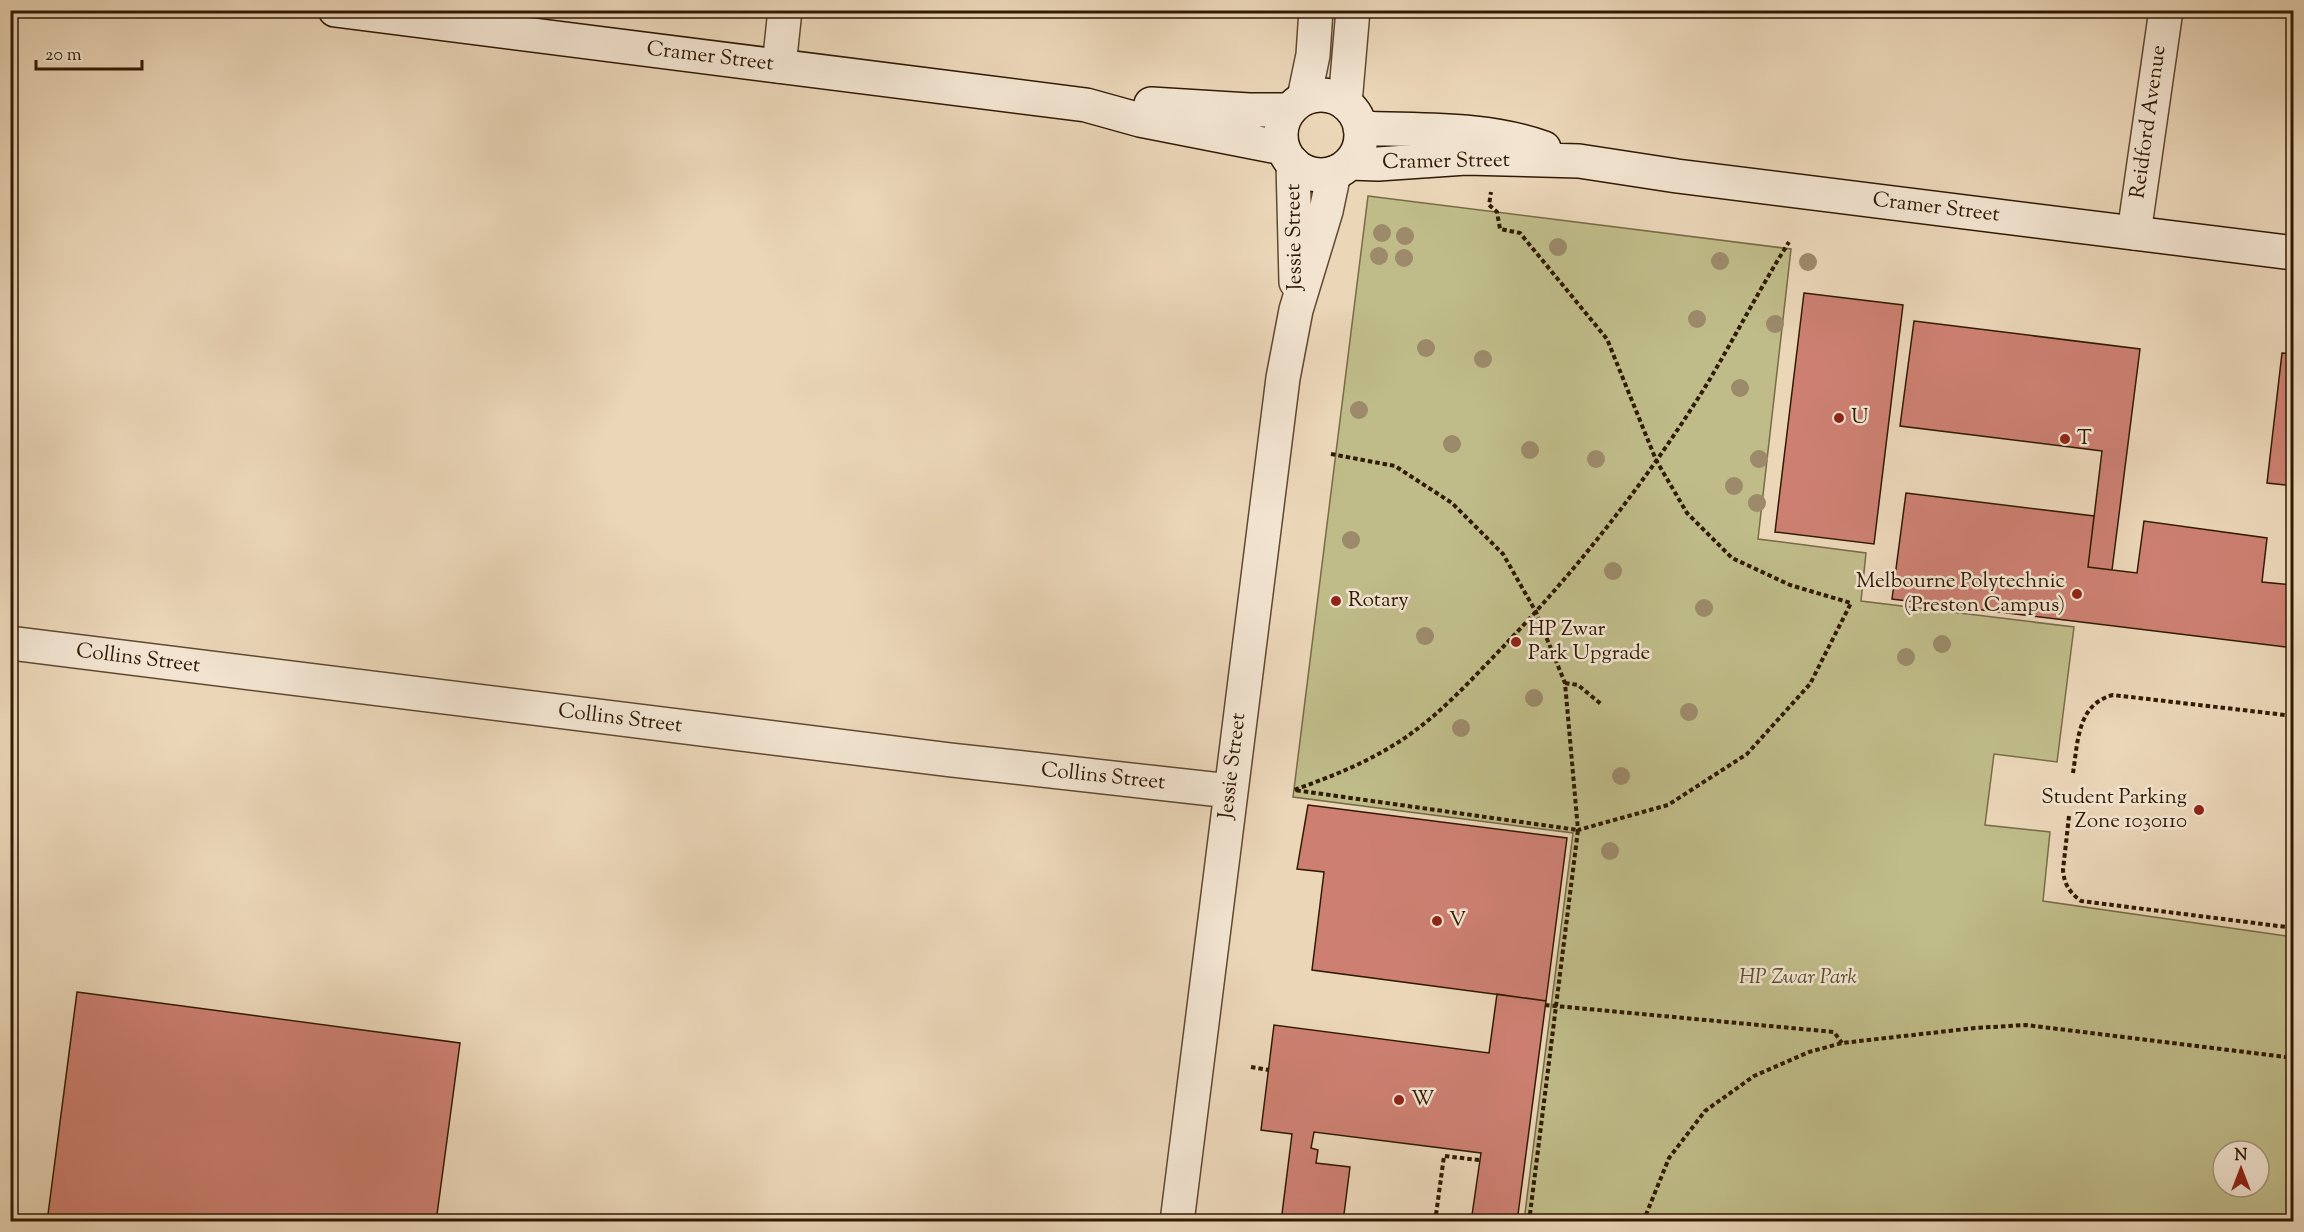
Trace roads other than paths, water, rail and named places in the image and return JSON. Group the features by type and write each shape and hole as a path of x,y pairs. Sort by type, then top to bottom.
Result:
{"street":[{"name":"Cramer Street","path":"335,10 428,16 780,66 1086,105 1288,155"},
{"path":"780,66 785,10"},
{"path":"1316,10 1313,55 1296,104 1281,128 1288,155 1312,174 1342,168 1359,147 1353,116 1353,10"},
{"name":"Reidford Avenue","path":"2134,233 2166,10"},
{"path":"1296,104 1325,95 1353,116"},
{"name":"Cramer Street","path":"1086,105 1143,104 1248,110 1296,104"},
{"name":"Cramer Street","path":"1353,116 1443,130 1497,135 1579,161"},
{"name":"Jessie Street","path":"1288,155 1296,310"},
{"name":"Cramer Street","path":"1342,168 1466,158 1579,161 2294,253"},
{"name":"Jessie Street","path":"1177,1221 1283,378 1296,310 1326,211 1342,168"},
{"name":"Collins Street","path":"10,643 939,758 1230,791"}],"place":[{"name":"U","path":"1839,418"},
{"name":"T","path":"2065,439"},
{"name":"Melbourne Polytechnic (Preston Campus)","path":"2077,594"},
{"name":"Rotary","path":"1336,601"},
{"name":"HP Zwar Park Upgrade","path":"1516,642"},
{"name":"Student Parking Zone 1030110","path":"2199,810"},
{"name":"V","path":"1437,921"},
{"name":"W","path":"1399,1100"}],"park label":[{"name":"HP Zwar Park","path":"1798,978"}]}
